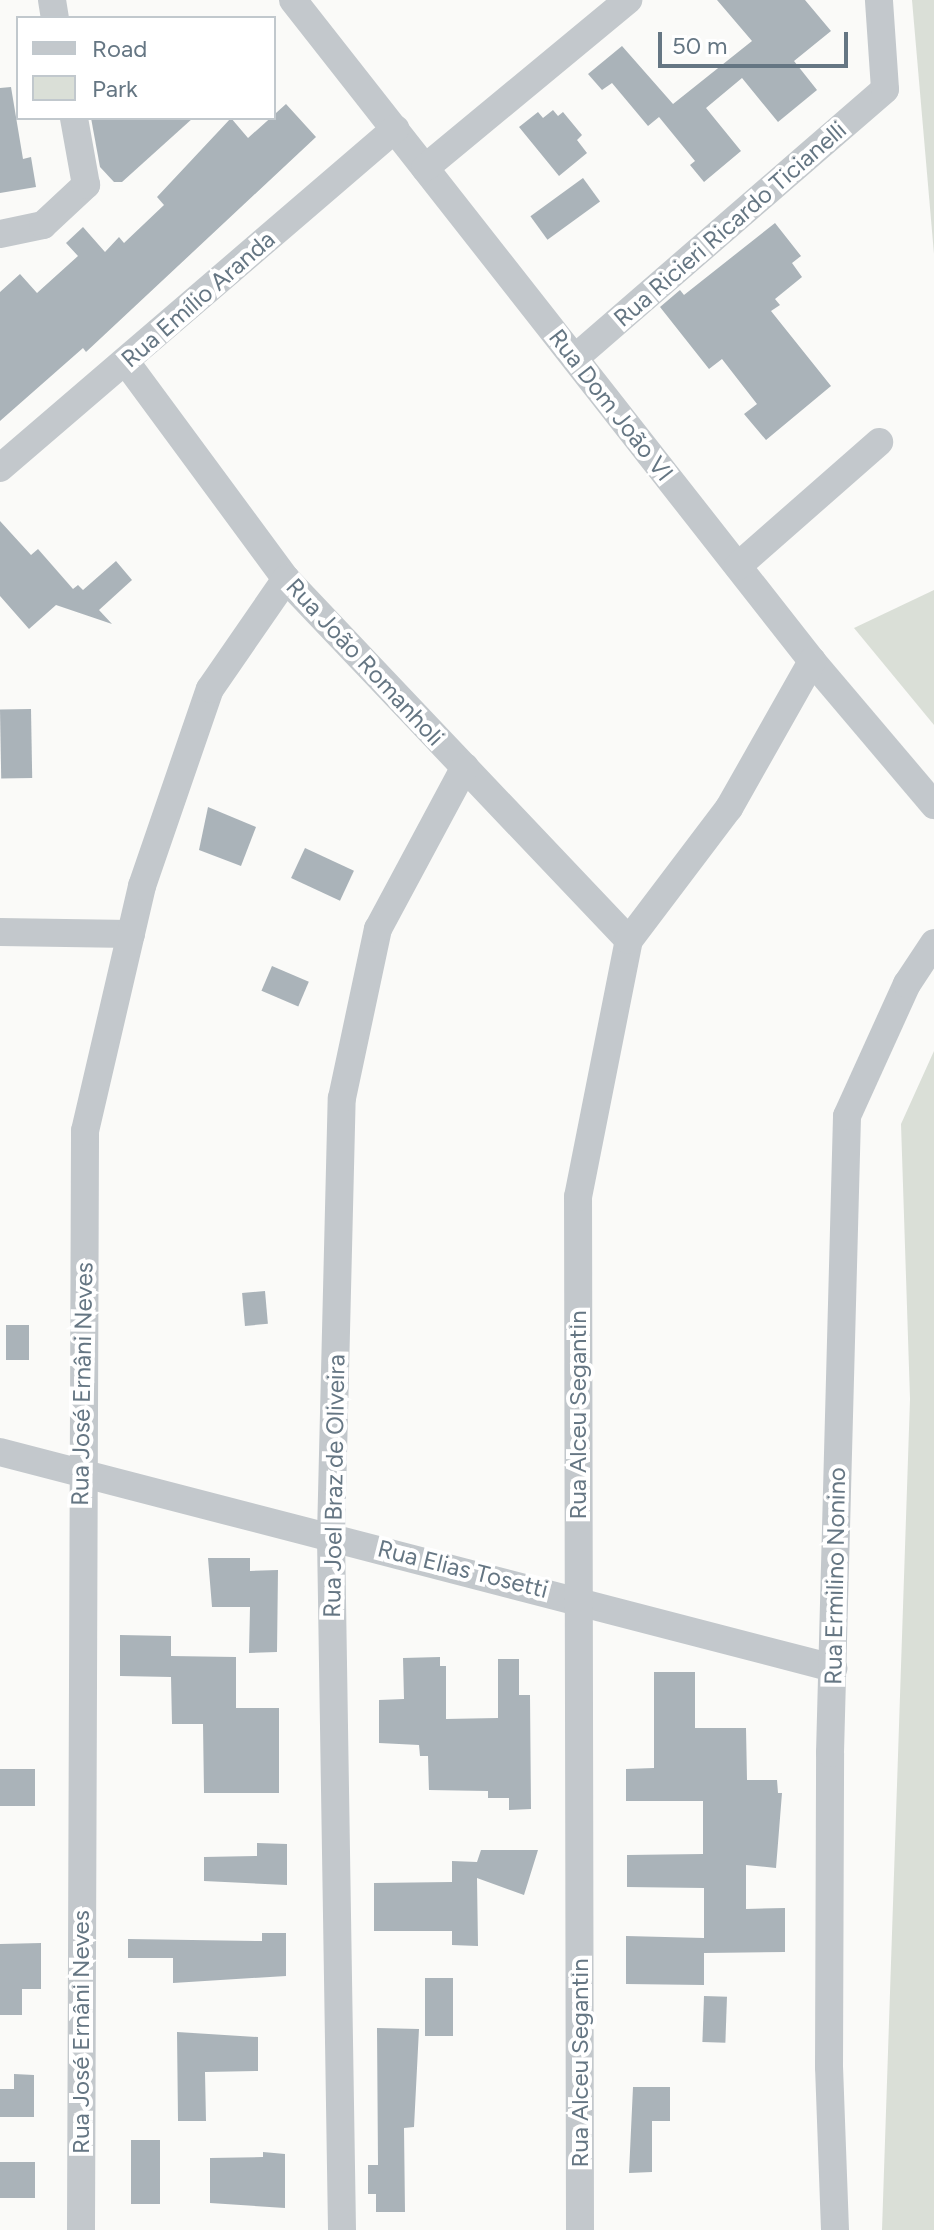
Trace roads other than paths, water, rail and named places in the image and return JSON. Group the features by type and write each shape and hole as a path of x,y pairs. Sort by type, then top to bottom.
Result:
{"street":[{"name":"Rua Dom João VI","path":"293,0 812,661 934,805"},
{"path":"425,168 628,0"},
{"name":"Rua Ricieri Ricardo Ticianelli","path":"575,358 885,89 879,0"},
{"path":"0,234 43,225 86,185 74,120"},
{"name":"Rua Emílio Aranda","path":"0,468 395,129"},
{"name":"Rua João Romanholi","path":"126,362 286,579 629,940"},
{"path":"738,566 879,442"},
{"name":"Rua José Ernâni Neves","path":"81,2230 81,1472 85,1131 142,886 210,689 286,579"},
{"name":"Rua Alceu Segantin","path":"580,2230 578,1197 629,940 729,808 812,661"},
{"name":"Rua Joel Braz de Oliveira","path":"342,2230 331,1536 342,1098 378,929 465,767"},
{"path":"0,932 131,934"},
{"name":"Rua Ermilino Nonino","path":"835,2230 829,2067 833,1668 847,1116 907,984 934,943"},
{"name":"Rua Elias Tosetti","path":"0,1452 579,1599 833,1668"}]}
